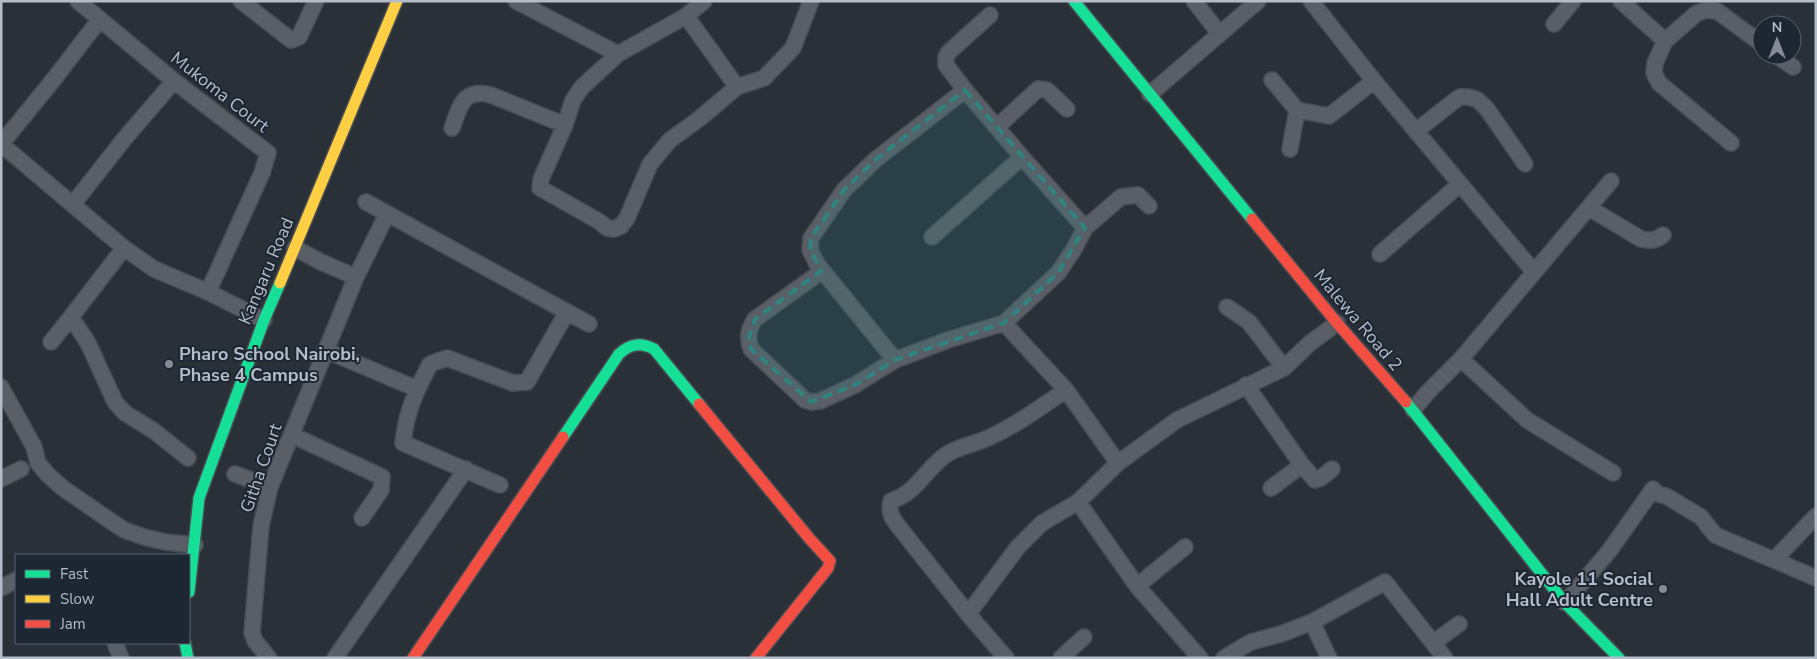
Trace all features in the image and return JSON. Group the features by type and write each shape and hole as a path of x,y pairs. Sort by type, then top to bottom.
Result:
{"street":[{"name":"Mukoma Court","path":"78,1 174,81 268,153 262,173 208,292"},
{"path":"242,2 289,40 294,40 300,35 316,1"},
{"name":"Kangaru Road","path":"190,584 199,498 264,320 397,1"},
{"path":"516,1 618,54"},
{"path":"704,1 686,16 618,54 582,88 573,100 565,125 541,179 540,188 592,217 607,228 614,229 620,226 627,218 650,164 670,140 699,119 737,87 764,78 793,48 811,1"},
{"name":"Malewa Road 2","path":"1074,1 1337,323 1413,410 1565,603 1619,658"},
{"path":"1194,1 1219,33"},
{"path":"1150,94 1258,1"},
{"path":"1311,1 1374,81 1534,272"},
{"path":"1554,24 1573,1"},
{"path":"1621,1 1665,41"},
{"path":"1731,143 1659,83 1654,73 1655,63 1665,41 1697,13 1706,10 1717,12 1752,37"},
{"path":"990,15 949,52 946,57 946,65 1022,157 1085,228"},
{"path":"686,16 737,87"},
{"path":"100,19 1,144 124,248 154,269 208,292 264,320"},
{"path":"1272,80 1297,110 1330,116 1374,81"},
{"path":"73,204 125,138 174,81"},
{"path":"997,127 1038,89 1047,90 1067,109"},
{"path":"895,360 822,271 810,250 811,238 844,190 875,160 965,90"},
{"path":"452,128 459,108 467,97 472,93 480,92 565,125"},
{"path":"1416,131 1460,97 1469,97 1478,100 1486,109 1525,164"},
{"path":"1290,149 1297,110"},
{"path":"932,237 1022,157"},
{"path":"1413,410 1461,359 1611,181"},
{"path":"1380,254 1460,184"},
{"path":"822,271 755,319 749,328 748,340 751,349 805,400 811,402 820,401 855,385 895,360 948,340 1004,323 1058,273 1085,228 1121,197 1138,195 1148,206"},
{"path":"366,202 589,324"},
{"path":"1589,208 1641,239 1650,241 1662,235"},
{"name":"Githa Court","path":"269,658 255,641 252,633 261,526 270,487 356,277 387,214"},
{"path":"51,342 124,248"},
{"path":"295,248 356,277"},
{"path":"1227,307 1249,322 1284,368"},
{"path":"500,485 403,443 405,423 417,389 430,364 447,358 512,383 527,382 567,312"},
{"path":"71,317 88,343 115,402 125,413 154,431 188,458"},
{"path":"1004,323 1066,390 1118,463"},
{"path":"968,614 1024,541 1042,523 1078,502 1118,463 1177,420 1284,368 1309,344 1337,323"},
{"path":"413,658 619,354 627,346 644,344 654,349 809,538 830,560 828,568 756,658"},
{"path":"325,350 417,389"},
{"path":"1461,359 1527,420 1612,472"},
{"path":"1246,385 1302,465 1315,480 1332,470"},
{"path":"1,387 34,447 38,463 64,489 124,530 165,542 195,545"},
{"path":"1006,658 968,614 891,516 891,501 914,488 945,456 954,450 988,439 1003,431 1066,390"},
{"path":"292,435 382,477 381,490 362,518"},
{"path":"1270,488 1302,465"},
{"path":"1,479 21,469"},
{"path":"335,658 466,470"},
{"path":"235,474 270,487"},
{"path":"1565,603 1610,550 1653,490 1701,516 1715,535 1816,578"},
{"path":"1078,502 1137,586 1200,658"},
{"path":"1774,560 1816,516"},
{"path":"1137,586 1186,547"},
{"path":"1,588 15,581"},
{"path":"1224,658 1251,642 1281,634 1312,622 1385,582 1445,658"},
{"path":"1312,622 1329,658"},
{"path":"1434,643 1459,624"},
{"path":"1061,658 1084,638"},
{"path":"115,644 121,658"},
{"path":"185,644 188,658"}],"highlighted area":[{"path":"965,90 1085,228 1058,273 1004,323 895,360 855,385 811,402 751,349 748,340 755,319 821,271 810,250 811,238 844,190 875,160"}],"traffic: fast":[{"path":"1074,1 1252,219"},
{"path":"190,583 199,498 264,320 280,283"},
{"path":"563,437 619,354 635,345 644,345 654,349 699,404"},
{"path":"1406,402 1565,603 1619,658"},
{"path":"185,644 188,658"}],"traffic: slow":[{"path":"280,283 397,1"}],"traffic: jam":[{"path":"1252,219 1337,323 1406,402"},
{"path":"699,404 830,561 828,568 756,658"},
{"path":"413,658 563,437"}],"place":[{"name":"Pharo School Nairobi, Phase 4 Campus","path":"169,364"},
{"name":"Kayole 11 Social Hall Adult Centre","path":"1663,589"}]}
